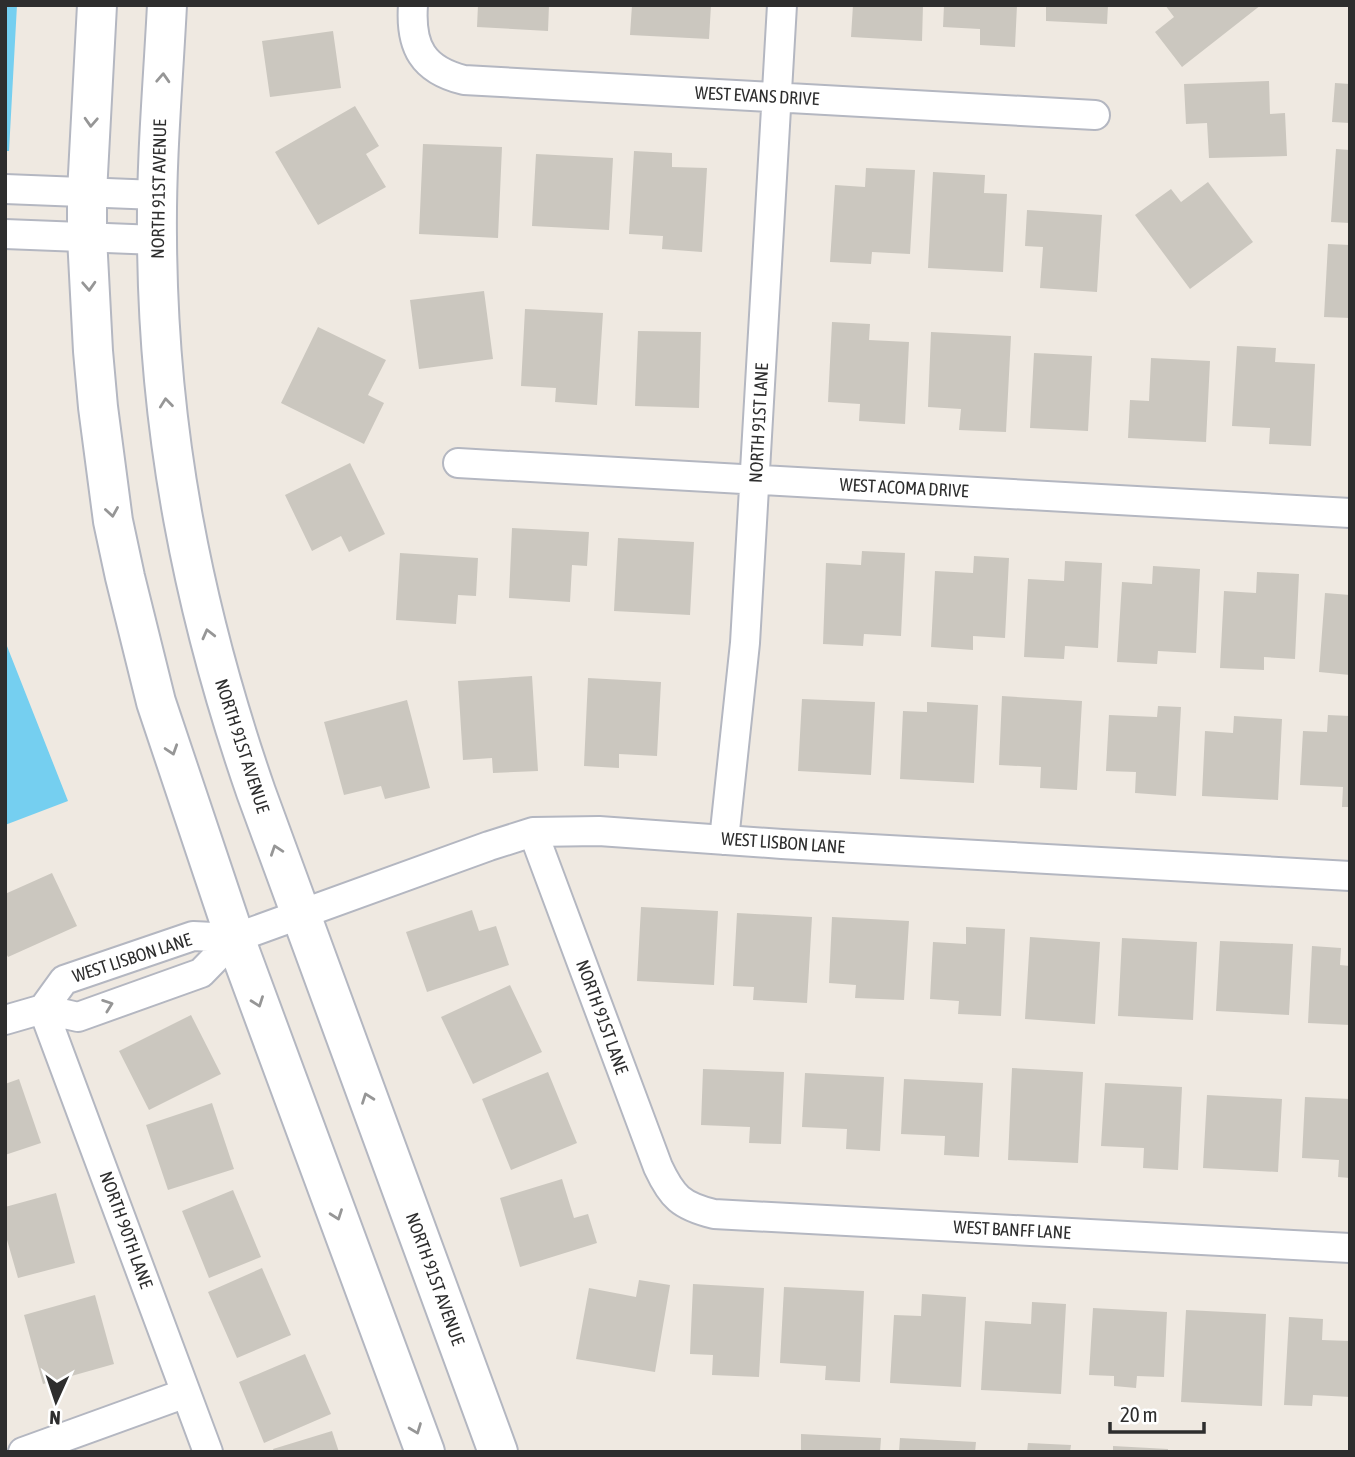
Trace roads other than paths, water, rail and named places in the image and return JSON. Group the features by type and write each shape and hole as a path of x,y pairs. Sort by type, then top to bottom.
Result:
{"main road":[{"path":"97,5 87,237 99,418 125,577 156,702 235,938 425,1452"},
{"name":"NORTH 91ST AVENUE","path":"167,5 157,240 165,397 192,569 220,683 237,737 299,915 498,1452"}],"street":[{"name":"WEST EVANS DRIVE","path":"413,5 417,47 424,59 434,69 464,80 1095,115"},
{"name":"NORTH 91ST LANE","path":"724,840 746,643 782,5"},
{"path":"5,188 157,195"},
{"path":"5,234 157,240"},
{"name":"WEST ACOMA DRIVE","path":"458,463 1350,513"},
{"name":"WEST LISBON LANE","path":"43,1009 64,980 192,936 235,938 533,832 599,831 1350,876"},
{"name":"NORTH 91ST LANE","path":"533,832 658,1167 666,1184 678,1199"},
{"name":"WEST LISBON LANE","path":"5,1020 43,1009 78,1017 201,972 235,938"},
{"name":"NORTH 90TH LANE","path":"43,1009 208,1452"},
{"name":"WEST BANFF LANE","path":"678,1199 694,1209 714,1214 1350,1248"},
{"path":"23,1452 186,1393"}],"water":[{"path":"5,5 17,5 9,151 5,151"},
{"path":"5,641 68,801 5,825"}]}
